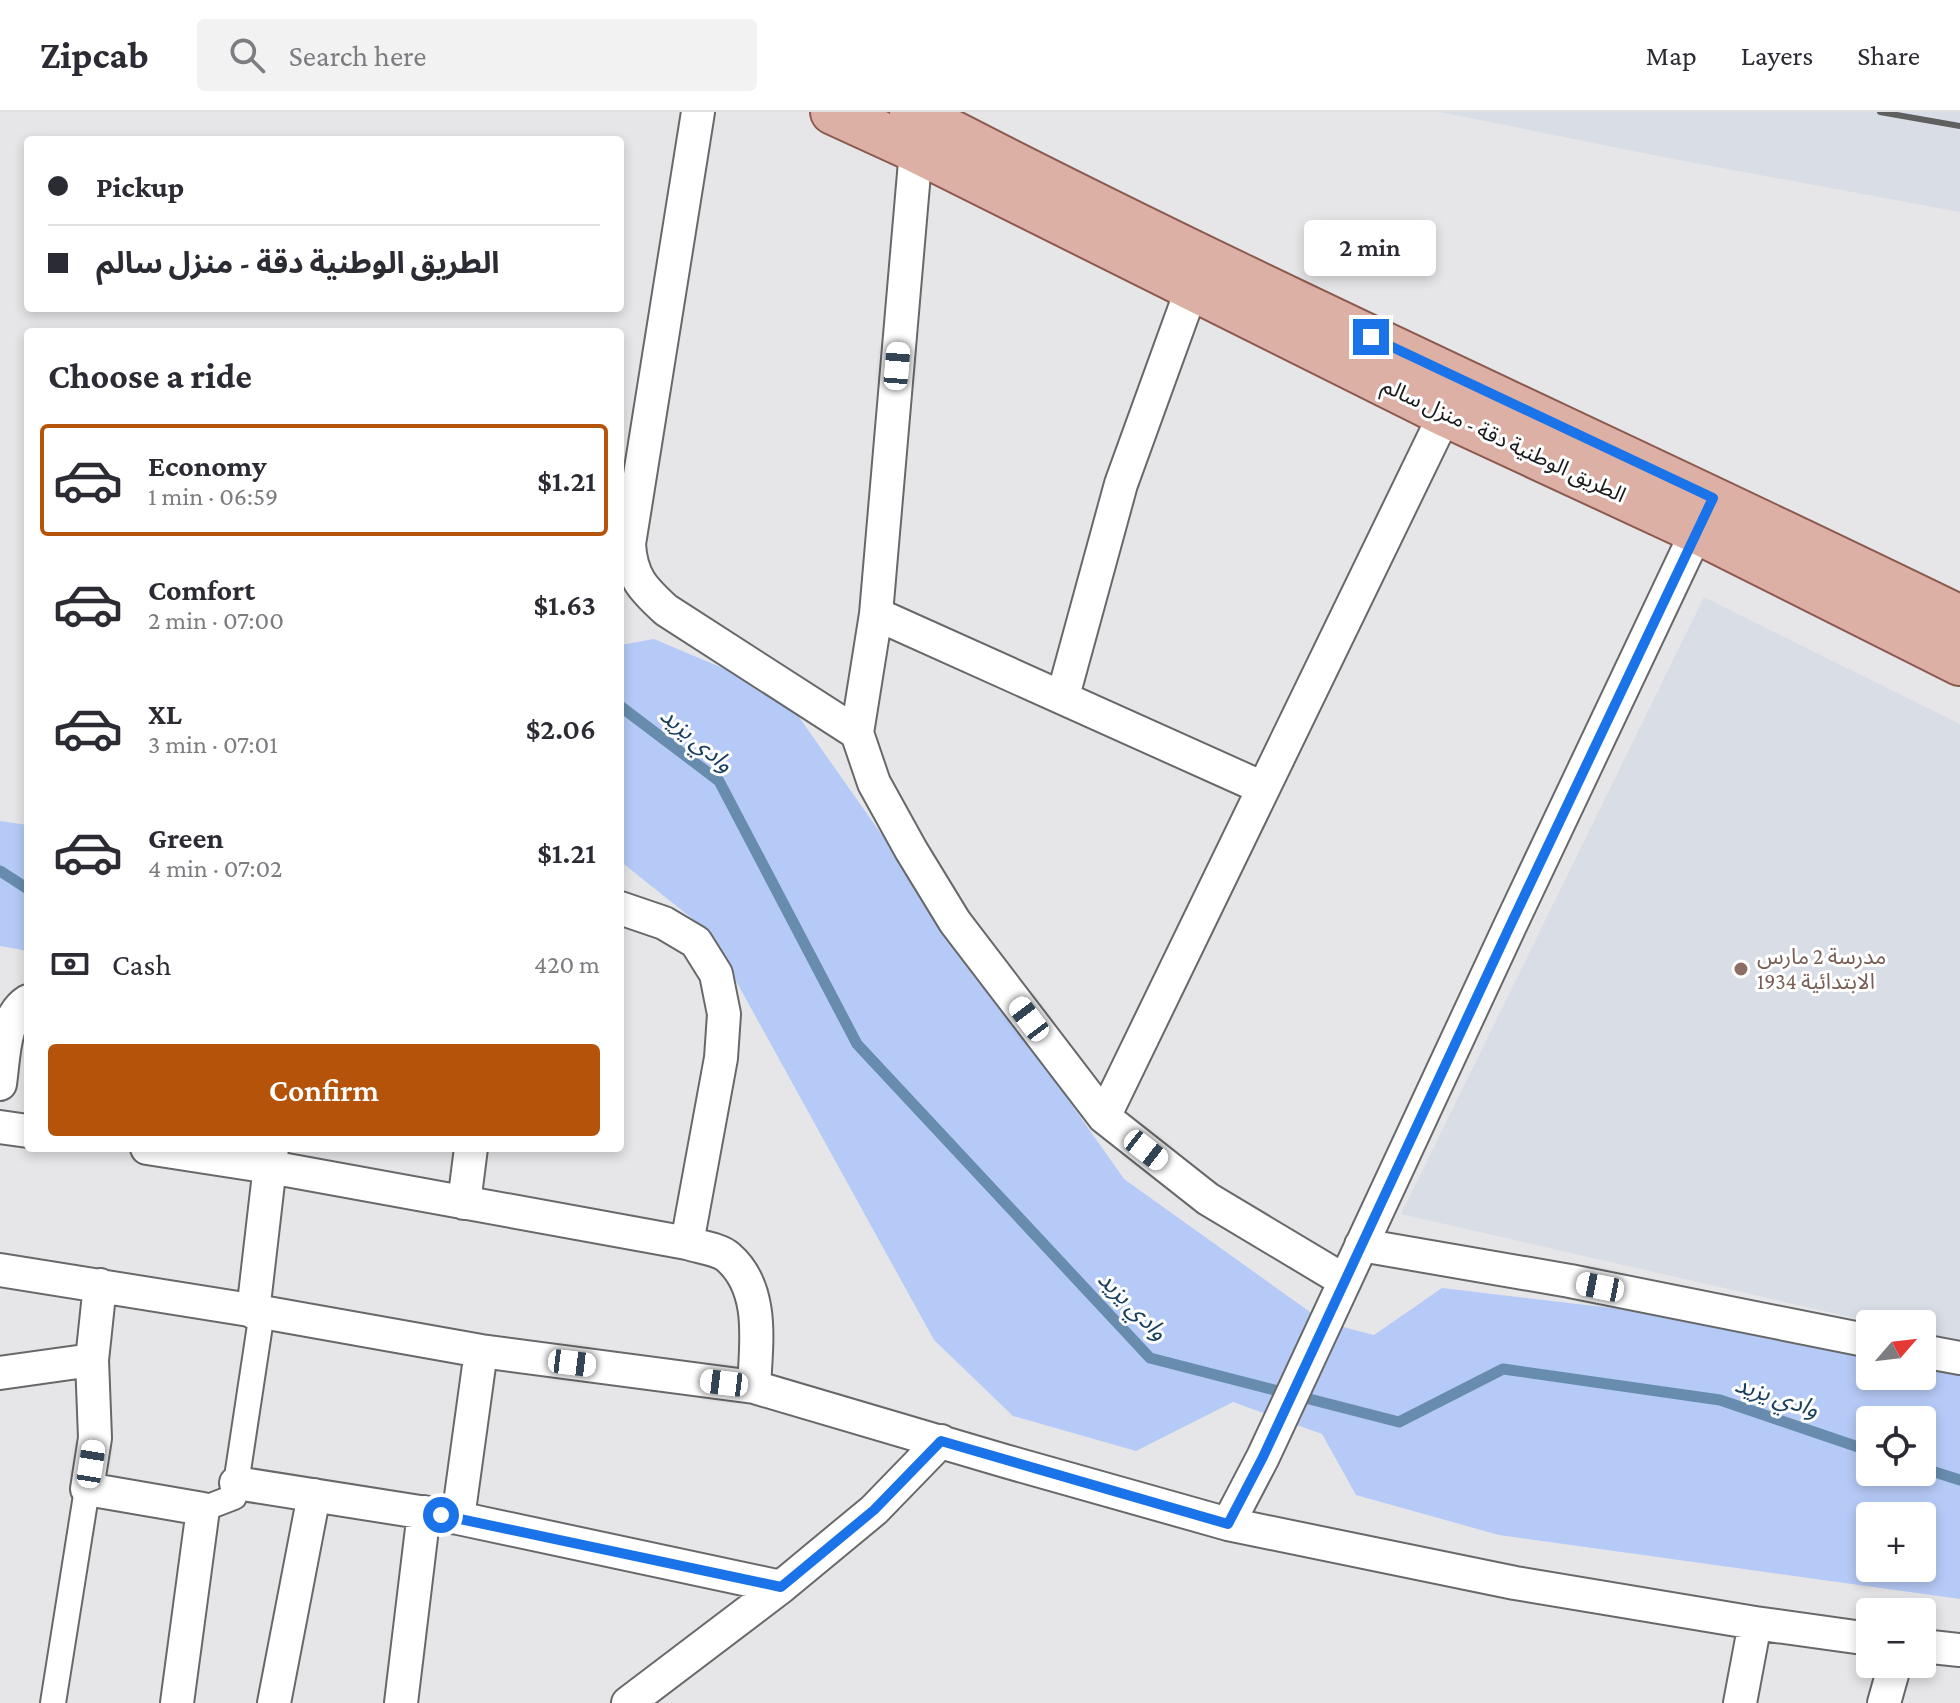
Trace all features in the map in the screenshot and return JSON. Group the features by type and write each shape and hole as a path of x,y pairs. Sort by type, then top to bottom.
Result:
{"main road":[{"name":"الطريق الوطنية دقة - منزل سالم","path":"833,112 914,131 1198,272 1705,514 1960,663"},
{"name":"الطريق الوطنية دقة - منزل سالم","path":"1198,272 1445,414 1705,514 1960,618"}],"street":[{"path":"698,112 629,544 631,564 637,579 666,610 857,733"},
{"path":"914,131 876,614 857,733 874,783 955,922 1104,1117 1208,1199 1340,1292"},
{"path":"1063,696 1121,484 1198,272"},
{"path":"1104,1117 1445,414"},
{"path":"1228,1524 1263,1457 1705,514"},
{"path":"876,614 1263,788"},
{"path":"624,909 664,923 696,942 716,974 724,1014 721,1058 687,1243"},
{"path":"0,1084 10,1024 24,1004"},
{"path":"0,1127 24,1130"},
{"path":"197,1152 271,1158 464,1203 687,1243 726,1255 744,1276 754,1300 754,1387"},
{"path":"464,1203 470,1152"},
{"path":"87,1489 203,1509 234,1497 258,1312 271,1158"},
{"path":"1361,1245 1570,1281 1856,1338"},
{"path":"0,1270 481,1351 754,1387 1228,1524 1515,1583 1856,1637"},
{"path":"53,1703 95,1438 92,1360 100,1285"},
{"path":"458,1518 481,1351"},
{"path":"1936,1354 1960,1358"},
{"path":"0,1373 92,1360"},
{"path":"628,1703 781,1587 874,1510 941,1441"},
{"path":"236,1483 458,1518 781,1587"},
{"path":"274,1703 314,1495"},
{"path":"177,1703 203,1509"},
{"path":"401,1703 424,1512"},
{"path":"1740,1703 1755,1623"},
{"path":"1936,1647 1960,1650"},
{"path":"1884,1703 1891,1678"}],"shaded area":[{"path":"1440,112 1960,112 1960,212 1668,158"},
{"name":"مدرسة 2 مارس 1934 الابتدائية","path":"1704,597 1960,724 1960,1342 1936,1336 1936,1310 1856,1310 1856,1318 1401,1214"},
{"path":"654,639 782,693 1124,1179 1324,1322 1374,1335 1442,1288 1739,1323 1856,1349 1856,1390 1936,1390 1936,1366 1960,1371 1960,1599 1499,1535 1356,1495 1322,1434 1233,1402 1136,1451 1013,1416 934,1340 709,932 624,864 624,644"},
{"path":"0,821 24,824 24,950 0,946"}],"waterway":[{"name":"وادي يزيد","path":"624,709 719,781 857,1044 1150,1358 1399,1422 1503,1369 1720,1400 1856,1446"},
{"name":"وادي يزيد","path":"0,871 24,886"},
{"name":"وادي يزيد","path":"1936,1472 1960,1480"}],"railway":[{"path":"1880,112 1960,126"}],"place":[{"name":"مدرسة 2 مارس 1934 الابتدائية","path":"1741,969"}],"route":[{"path":"441,1515 781,1587 874,1510 941,1441 1228,1524 1263,1457 1713,498 1371,337"}]}
